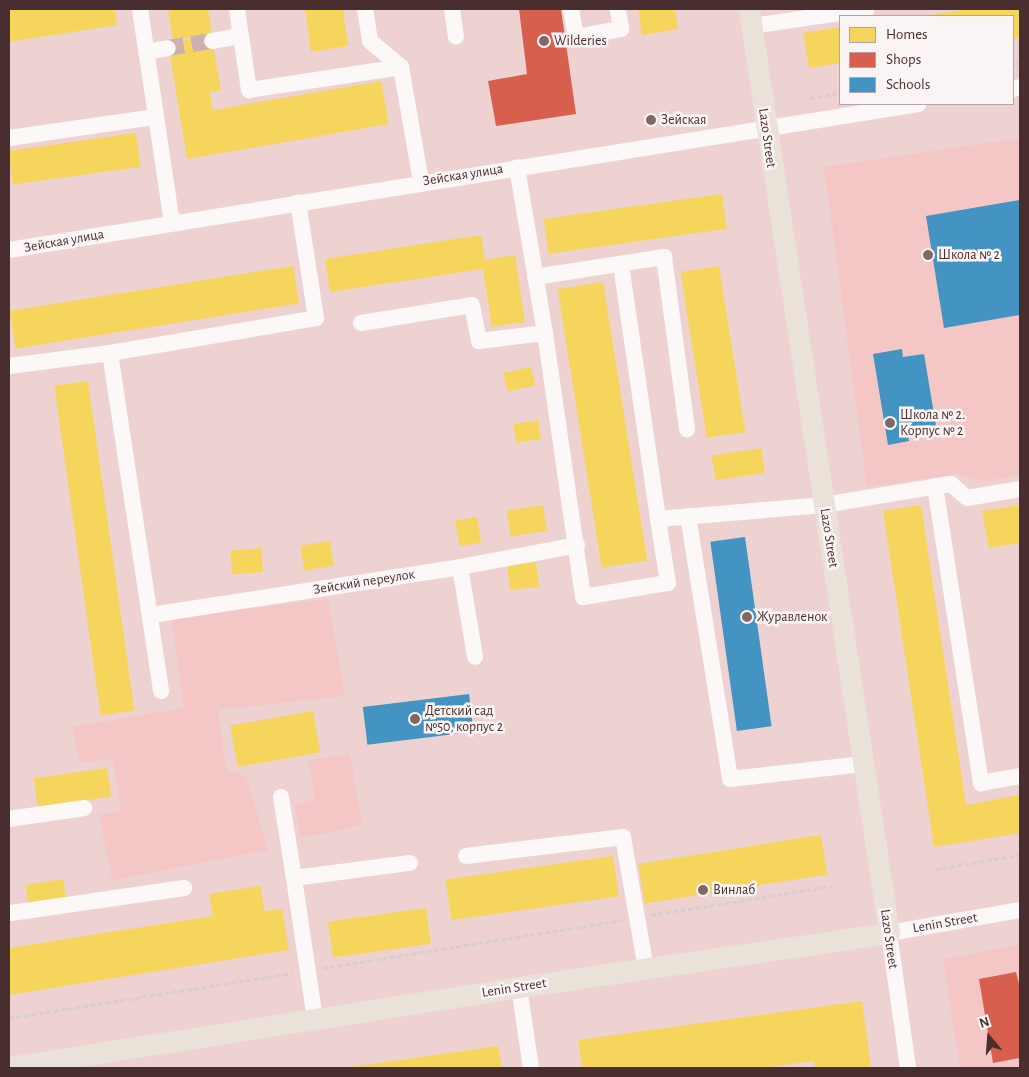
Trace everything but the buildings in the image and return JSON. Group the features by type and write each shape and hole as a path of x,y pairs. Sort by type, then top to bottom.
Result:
{"main road":[{"name":"Lazo Street","path":"751,17 765,129 889,933"},
{"name":"Lenin Street","path":"9,1067 74,1063 315,1019 889,933"}],"street":[{"path":"140,9 172,223"},
{"path":"237,9 249,90 401,67"},
{"path":"365,9 370,41 401,67 420,182"},
{"path":"452,9 456,37"},
{"path":"571,9 576,37 621,29 618,9"},
{"path":"751,17 867,9"},
{"path":"212,41 241,36"},
{"path":"146,52 168,48"},
{"name":"Зейская улица","path":"9,250 420,182 912,105"},
{"path":"9,138 155,117"},
{"path":"517,167 545,333 583,597 668,583 621,265"},
{"path":"9,366 110,353 316,318 298,202"},
{"path":"535,277 664,257 688,429"},
{"path":"361,323 472,305 479,341 545,333"},
{"path":"110,353 161,691"},
{"path":"658,519 824,505 951,484 967,498 1020,489"},
{"path":"935,486 981,783 1020,776"},
{"path":"688,516 730,779 863,764"},
{"name":"Зейский переулок","path":"151,615 460,567 577,545"},
{"path":"460,567 475,657"},
{"path":"281,797 306,971 315,1019"},
{"path":"9,820 84,808"},
{"path":"466,856 623,837 646,968"},
{"path":"294,878 410,863"},
{"path":"10,909 184,888"},
{"name":"Lenin Street","path":"889,933 1020,910"},
{"name":"Lazo Street","path":"889,933 908,1068"},
{"path":"520,987 531,1068"}],"path":[{"path":"810,98 839,92"},
{"path":"934,869 1020,856"},
{"path":"9,1018 832,886"}],"shaded area":[{"name":"Школа № 2","path":"1020,138 1020,475 981,482 957,474 867,487 824,167"},
{"path":"328,599 345,696 218,710 226,770 246,776 268,850 112,880 99,815 121,811 113,759 80,763 72,727 184,708 171,618"},
{"path":"350,754 362,825 301,838 294,805 315,799 308,760"},
{"path":"1020,945 1020,1068 960,1068 943,959"}],"tunnel":[{"path":"168,48 212,41"}],"place":[{"name":"Wilderies","path":"544,41"},
{"name":"Зейская","path":"651,120"},
{"name":"Школа № 2","path":"928,255"},
{"name":"Школа № 2. Корпус № 2","path":"890,423"},
{"name":"Журавленок","path":"747,617"},
{"name":"Детский сад №50, корпус 2","path":"415,719"},
{"name":"Винлаб","path":"703,890"}]}
